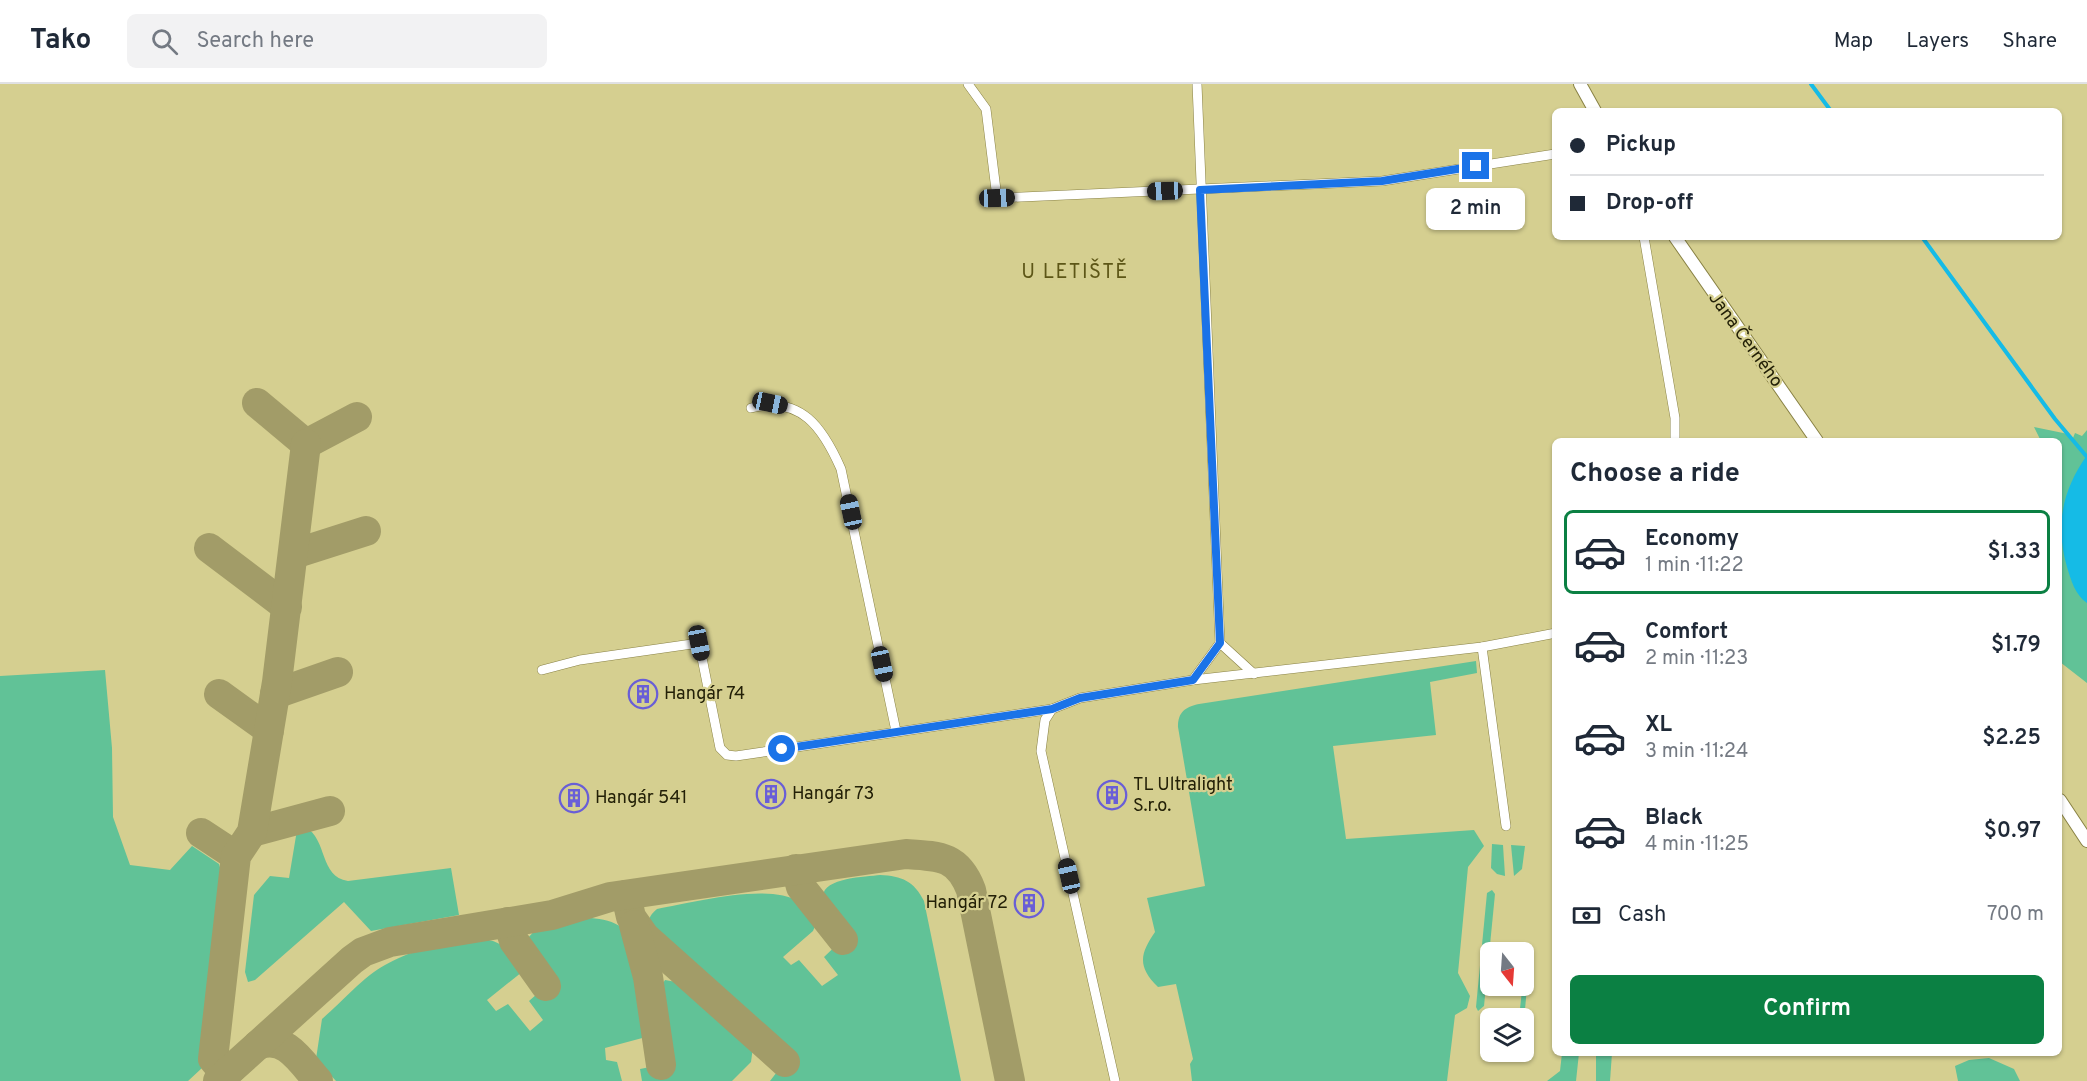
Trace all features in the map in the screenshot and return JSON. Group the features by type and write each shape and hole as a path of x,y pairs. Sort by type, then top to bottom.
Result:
{"street":[{"path":"968,84 986,110 997,198 1382,181 1552,155"},
{"path":"1193,680 1220,643 1197,84"},
{"path":"1580,84 1592,108"},
{"path":"1645,240 1675,418 1675,438"},
{"name":"Jana Černého","path":"1677,240 1815,438"},
{"path":"751,408 770,403 791,407 810,419 829,442 842,469 896,731"},
{"path":"542,670 579,660 699,643 720,748 727,755 736,756 1052,709 1080,698 1193,680 1482,647 1552,634"},
{"path":"1220,643 1254,674"},
{"path":"1482,647 1506,826"},
{"path":"1052,709 1045,720 1041,751 1115,1081"},
{"path":"2062,803 2087,841"}],"green space":[{"path":"2034,427 2068,434 2073,438 2075,433 2082,436 2087,430 2087,683 2062,664 2062,438 2040,438"},
{"path":"1476,661 1477,673 1430,682 1436,735 1333,746 1346,839 1474,830 1484,846 1468,867 1458,973 1470,996 1467,1008 1455,1015 1447,1081 1192,1081 1190,1064 1193,1059 1176,984 1158,987 1147,973 1143,960 1146,947 1155,932 1147,898 1205,886 1178,727 1181,714 1186,709 1199,704"},
{"path":"105,670 112,748 113,817 130,865 170,870 192,846 219,864 224,881 202,1068 188,1081 0,1081 0,676"},
{"path":"305,827 317,840 332,873 348,881 451,868 459,915 371,931 344,902 255,980 248,982 245,972 254,895 270,876 289,878 297,830"},
{"path":"1492,844 1503,845 1505,876 1497,874 1491,868"},
{"path":"1511,845 1525,846 1522,869 1514,876"},
{"path":"880,875 901,878 916,889 924,901 961,1081 770,1081 790,1055 655,936 649,925 651,915 657,909 730,896 769,894 786,896 799,902 816,924 813,931 783,957 791,965 799,960 822,986 838,975 824,957 849,933 827,907 823,897 825,890 831,885 851,878"},
{"path":"1492,890 1495,894 1490,942 1482,942 1487,893"},
{"path":"591,918 612,922 622,928 628,937 636,963 646,1037 605,1048 606,1060 617,1062 622,1081 336,1081 316,1059 322,1019 369,976 385,965 411,953 461,939 491,940 506,948 511,954 522,972 487,1000 496,1011 508,1004 530,1031 543,1020 529,1001 553,980 529,949 527,939 538,927"},
{"path":"1480,966 1480,996 1485,996 1484,1006 1478,1011 1476,1007"},
{"path":"665,980 682,983 753,1047 751,1062 732,1081 642,1081 640,1069 670,1063 658,992"},
{"path":"1521,996 1526,996 1525,1008 1520,1008"},
{"path":"1562,1056 1579,1056 1576,1081 1547,1081 1560,1071"},
{"path":"1596,1056 1612,1056 1610,1081 1596,1081"},
{"path":"1989,1058 2014,1069 2020,1081 1958,1081 1955,1066 1969,1060"}],"water":[{"path":"2087,455 2087,603 2076,592 2072,582 2063,552 2062,537 2063,509 2078,468"}],"waterway":[{"path":"1811,84 1829,108"},
{"path":"1924,240 2055,419 2087,457"}],"taxiway":[{"path":"257,403 306,444"},
{"path":"306,444 357,417"},
{"path":"232,1068 222,1070 213,1059 236,856 252,832 277,682 306,444"},
{"path":"294,554 366,531"},
{"path":"209,548 287,607"},
{"path":"275,694 338,672"},
{"path":"219,694 269,730"},
{"path":"252,832 330,811"},
{"path":"201,833 236,856"},
{"path":"218,1081 352,960 363,952 390,942 552,915 610,897 906,854 946,860 954,864 966,879 971,890 1010,1081"},
{"path":"796,869 801,887 843,940"},
{"path":"626,895 631,917 645,937 785,1062"},
{"path":"508,922 514,941 546,986"},
{"path":"634,925 648,977 661,1065"},
{"path":"258,1045 268,1042 285,1046 318,1081"}],"place":[{"name":"Hangár 74","path":"643,694"},
{"name":"Hangár 73","path":"771,794"},
{"name":"TL Ultralight S.r.o.","path":"1112,795"},
{"name":"Hangár 541","path":"574,798"},
{"name":"Hangár 72","path":"1029,903"}],"district":[{"name":"U LETIŠTĚ","path":"1075,273"}],"route":[{"path":"782,749 1052,709 1080,698 1193,680 1220,643 1200,190 1382,181 1476,166"}]}
